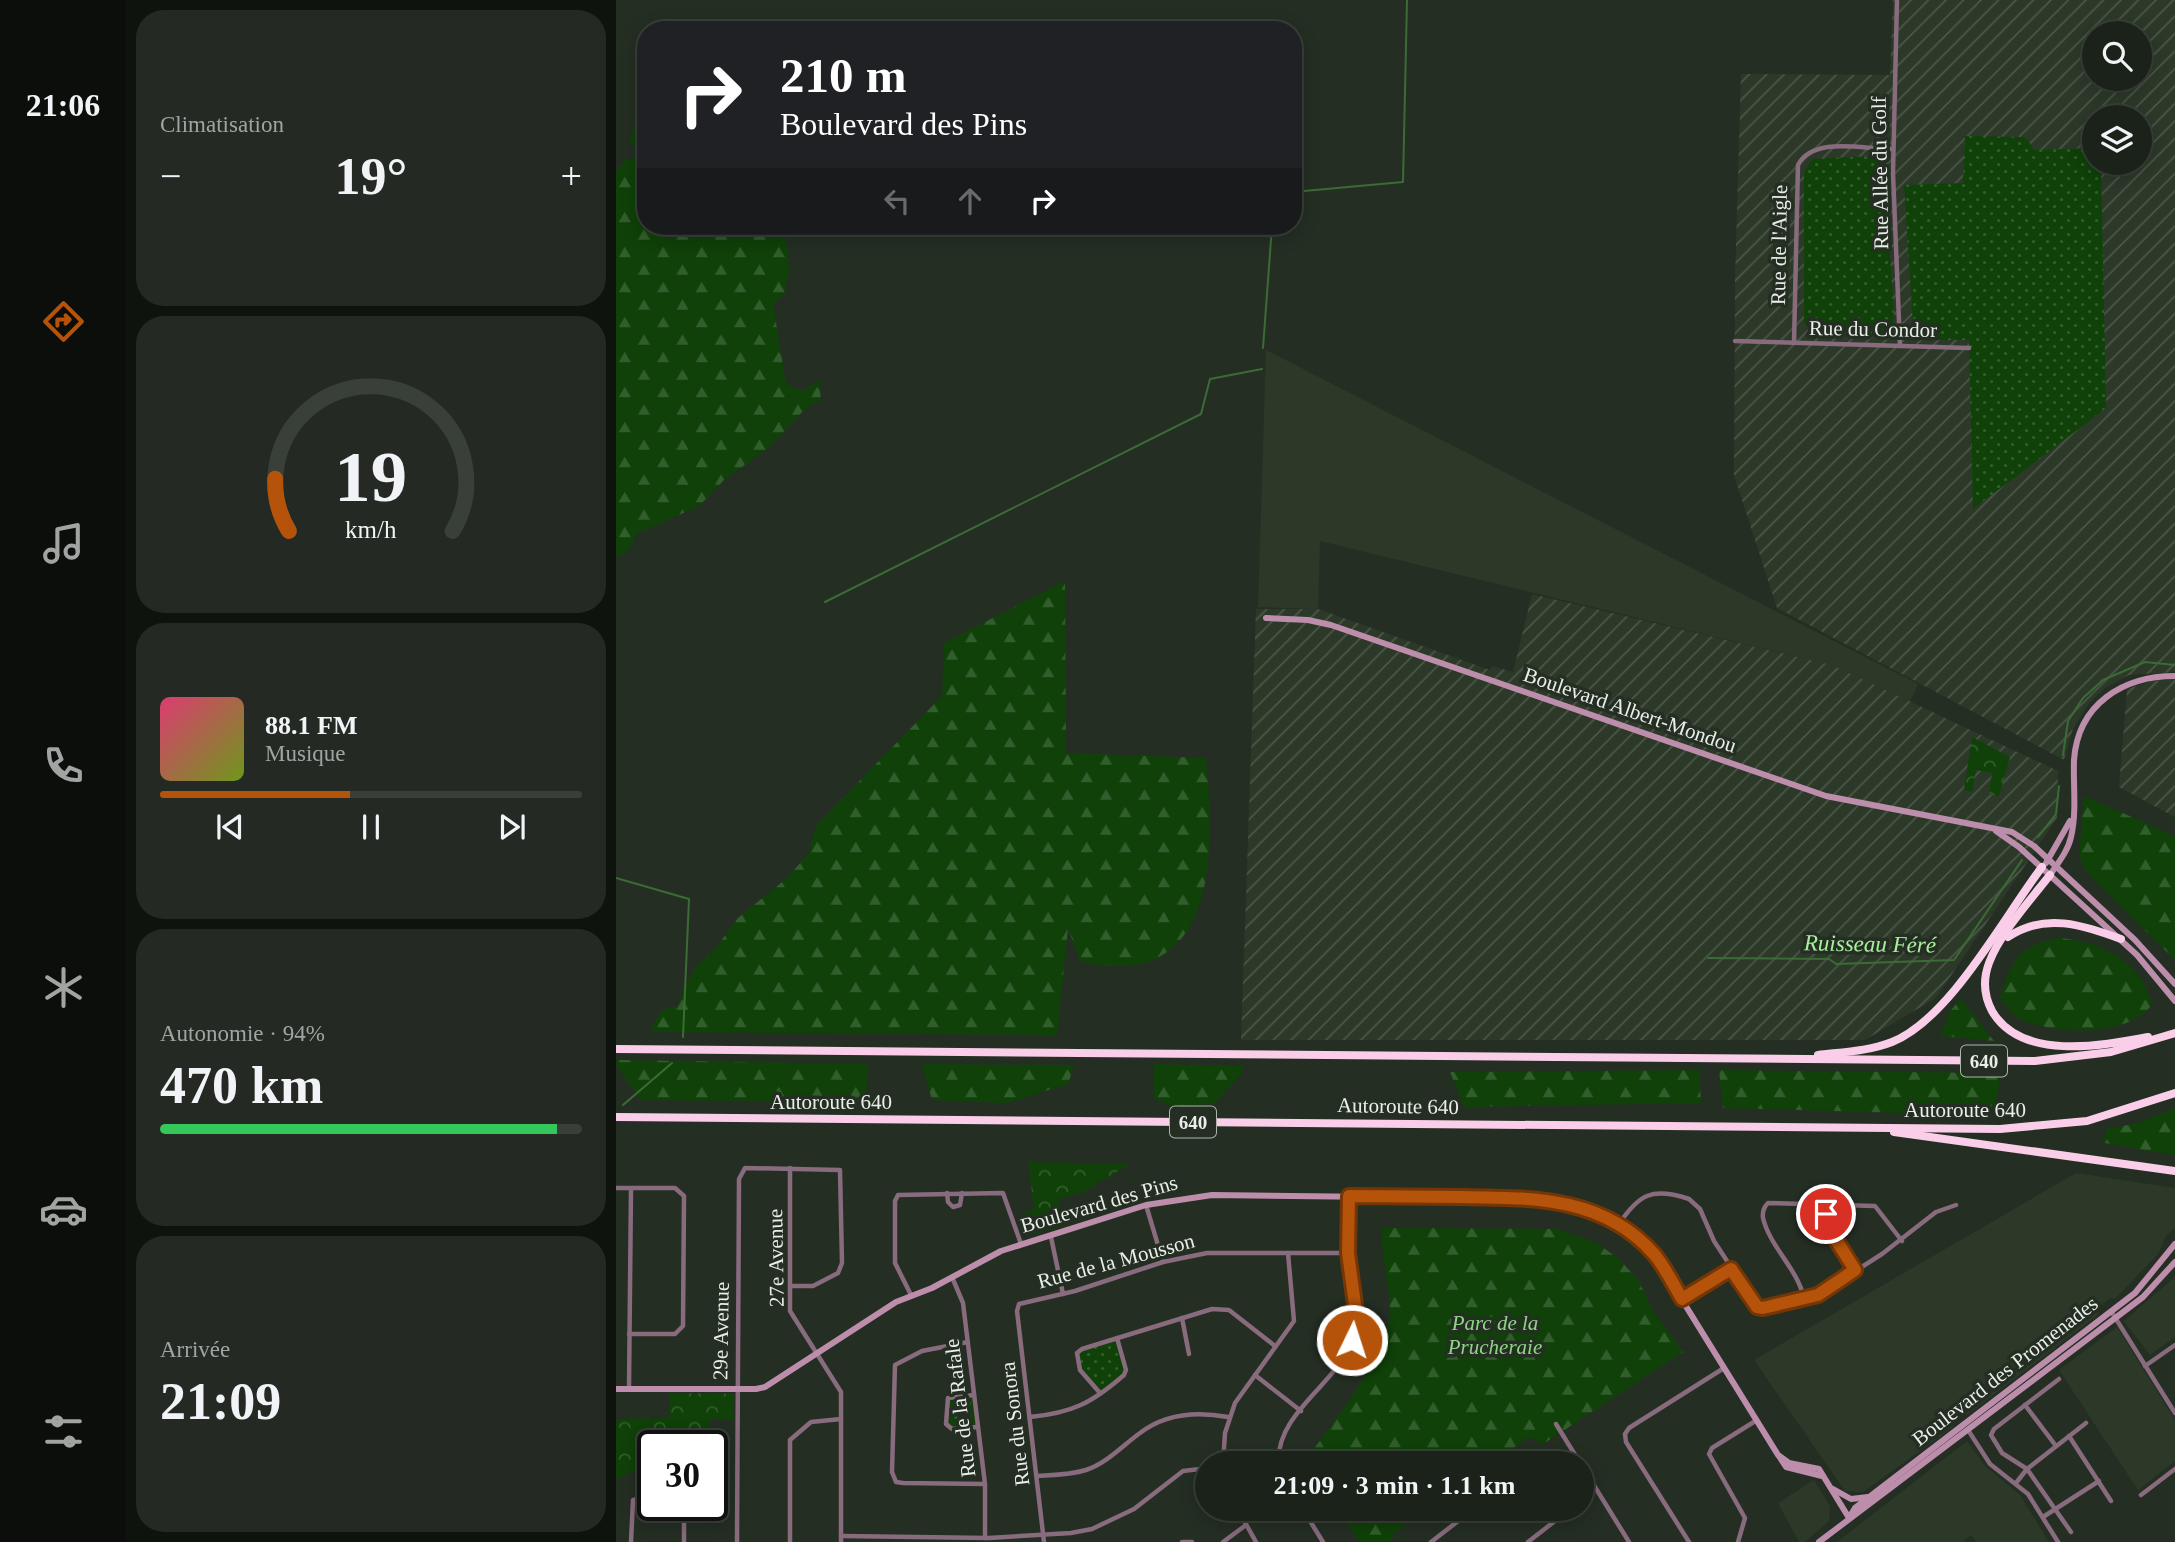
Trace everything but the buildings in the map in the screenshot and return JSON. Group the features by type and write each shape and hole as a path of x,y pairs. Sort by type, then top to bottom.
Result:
{"highway":[{"path":"1789,1059 1873,1048 1896,1040 1920,1026 1944,1002 2045,863"},
{"path":"2053,870 1988,965 1985,987 1995,1014 2014,1033 2045,1043 2081,1045 2175,1032"},
{"path":"2003,941 2024,928 2055,922 2084,926 2120,939"},
{"name":"640","path":"616,1049 2061,1059 2123,1049 2175,1032"},
{"name":"Autoroute 640","path":"616,1117 1874,1128 2053,1126 2113,1115 2175,1093"},
{"path":"1874,1128 1921,1137 2029,1149 2175,1171"}],"street":[{"name":"Rue Allée du Golf","path":"1897,0 1893,149 1900,346"},
{"name":"Rue de l'Aigle","path":"1794,343 1798,165 1807,153 1817,149 1893,149"},
{"name":"Rue du Condor","path":"1735,341 1969,348"},
{"name":"Boulevard Albert-Mondou","path":"1266,618 1303,619 1331,625 1837,800 1985,825 2045,863"},
{"path":"2053,870 2070,841 2076,748 2081,730 2094,709 2109,694 2126,684 2175,676"},
{"path":"2073,814 2063,838 2045,863 2145,950 2175,984"},
{"path":"2053,870 2156,975 2175,1000"},
{"name":"29e Avenue","path":"737,1542 740,1173 745,1168 790,1168"},
{"path":"790,1168 840,1170 842,1263 838,1273 824,1282 813,1286 790,1286"},
{"name":"27e Avenue","path":"790,1168 791,1314 840,1387 841,1539"},
{"path":"616,1188 676,1188 684,1196 683,1326 675,1334 629,1334"},
{"path":"629,1389 631,1189"},
{"path":"911,1295 895,1263 897,1197 906,1193 1003,1193 1021,1244"},
{"path":"947,1193 947,1202 953,1207 960,1205 962,1193"},
{"name":"Boulevard des Pins","path":"616,1389 765,1387 911,1295 952,1277 990,1255 1146,1205 1212,1195 1546,1199 1575,1205 1619,1224 1653,1253 1786,1468 1822,1475 1829,1486"},
{"path":"1619,1224 1635,1201 1646,1195 1689,1199 1700,1209 1706,1226 1731,1269 1757,1307 1818,1295 1902,1241 1936,1212 1956,1205"},
{"path":"1281,1451 1282,1440 1301,1411 1343,1359 1352,1340 1356,1312 1348,1253 1349,1196"},
{"path":"1804,1298 1797,1275 1763,1219 1764,1208 1772,1200 1875,1206 1902,1241"},
{"path":"1828,1203 1828,1227 1855,1270"},
{"path":"1146,1205 1164,1262"},
{"path":"1051,1237 1063,1294"},
{"name":"Boulevard des Promenades","path":"1849,1518 1860,1514 2111,1311 2149,1279 2175,1244"},
{"name":"Rue de la Mousson","path":"1019,1304 1063,1294 1164,1262 1207,1253 1348,1253"},
{"path":"1224,1451 1228,1418 1294,1321 1288,1253"},
{"name":"Boulevard des Promenades","path":"1819,1542 1871,1496 2147,1293 2175,1262"},
{"path":"1682,1299 1731,1269"},
{"name":"Rue de la Rafale","path":"952,1277 963,1303 985,1484 988,1539"},
{"name":"Rue du Sonora","path":"1019,1304 1017,1311 1044,1539"},
{"path":"1100,1393 1080,1370 1077,1353 1082,1349 1182,1318 1224,1308 1275,1346"},
{"path":"2111,1311 2175,1413"},
{"path":"1182,1318 1189,1354"},
{"path":"1030,1417 1071,1411 1125,1373 1117,1338"},
{"path":"968,1342 922,1351 895,1366 892,1472 896,1482 903,1483 985,1484"},
{"path":"2145,1366 2175,1345"},
{"path":"1689,1542 1626,1442 1625,1434 1629,1428 1725,1368"},
{"path":"1255,1375 1301,1411"},
{"path":"2059,1379 1994,1429 1991,1435 2002,1453 2019,1467 2027,1469 2071,1532"},
{"path":"974,1395 948,1398 946,1424 952,1429 978,1427"},
{"path":"2025,1405 2056,1446"},
{"path":"1037,1476 1087,1470 1122,1449 1139,1433 1177,1415 1207,1414 1228,1418"},
{"path":"790,1542 790,1440 811,1422 841,1419"},
{"path":"1738,1542 1745,1518 1709,1454 1712,1448 1757,1420"},
{"path":"2016,1483 2027,1469 2086,1423"},
{"path":"1556,1424 1572,1451"},
{"path":"1966,1427 1990,1464 2016,1483 2043,1517 2058,1542"},
{"path":"2069,1436 2111,1501"},
{"path":"2141,1495 2175,1469"},
{"path":"841,1539 1044,1539 1092,1529 1112,1520 1153,1496 1183,1471 1195,1470"},
{"path":"2043,1517 2098,1481"},
{"path":"1594,1486 1629,1542"},
{"path":"1829,1486 1851,1499 1871,1496"},
{"path":"1829,1486 1849,1518"},
{"path":"631,1542 633,1500 637,1499"},
{"path":"684,1521 684,1542"},
{"path":"1244,1521 1256,1542"},
{"path":"1310,1521 1323,1542"},
{"path":"1431,1542 1458,1521"},
{"path":"1528,1542 1555,1521"},
{"path":"1223,1542 1246,1525"},
{"path":"1182,1542 1192,1542"}],"shaded area":[{"path":"1893,0 2175,0 2175,672 2129,675 2105,688 2089,703 2073,729 2064,760 1777,608 1734,475 1735,279 1741,74 1890,75"},
{"path":"1266,350 1918,684 1909,704 1832,665 1320,541 1318,609 1258,607"},
{"path":"1532,594 1832,665 2058,771 2057,818 1936,998 1865,1040 1241,1040 1256,609 1318,609 1490,670 1492,666 1513,672"},
{"path":"2175,679 2175,817 2119,787 2127,689 2152,681"},
{"path":"2076,1173 2175,1188 2175,1227 2166,1236 2158,1254 2115,1299 2110,1298 2100,1306 2098,1315 1968,1414 1963,1413 1953,1422 1952,1428 1863,1492 1845,1491 1754,1360"},
{"path":"2175,1277 2175,1337 2150,1355 2124,1321"},
{"path":"2117,1327 2175,1420 2175,1461 2138,1490 2059,1370"},
{"path":"1967,1441 1985,1466 2020,1495 2049,1542 1976,1542 1971,1535 1963,1542 1837,1542"},
{"path":"1814,1480 1830,1506 1829,1521 1805,1542 1799,1542 1778,1503"}],"green space":[{"path":"637,122 637,152 630,141"},
{"path":"1965,136 2026,137 2034,150 2082,148 2082,175 2101,175 2106,408 1973,509 1969,340 1914,340 1904,185 1963,183"},
{"path":"1875,156 1884,168 1894,315 1892,326 1877,337 1812,332 1804,322 1804,172 1812,159"},
{"path":"637,157 637,235 786,235 789,271 784,294 773,304 786,384 802,391 819,380 821,400 807,407 768,448 724,480 699,506 636,534 630,549 616,557 616,172 624,161"},
{"path":"1065,581 1066,753 1206,758 1210,834 1207,872 1198,907 1183,936 1160,957 1126,966 1080,961 1068,928 1057,1035 655,1032 651,1026 663,1010 678,1006 685,986 698,964 712,953 738,918 787,878 809,853 815,827 942,696 944,643"},
{"path":"1972,737 2010,757 1999,796 1989,794 1992,773 1976,770 1972,792 1964,790"},
{"path":"2084,796 2175,836 2175,960 2087,873 2079,857"},
{"path":"2059,938 2089,943 2117,956 2139,976 2152,1004 2142,1015 2128,1023 2092,1030 2053,1028 2016,1016 2000,997 2013,964 2025,950"},
{"path":"1961,999 1994,1041 1940,1036 1950,1011"},
{"path":"616,1060 868,1064 866,1102 641,1100 616,1066"},
{"path":"922,1064 1074,1065 1068,1084 1007,1103 932,1100"},
{"path":"1154,1064 1244,1066 1241,1074 1214,1104 1171,1106 1154,1098"},
{"path":"1699,1070 1701,1103 1464,1107 1450,1072"},
{"path":"1719,1070 2000,1073 1997,1102 1979,1115 1723,1108"},
{"path":"2175,1108 2175,1155 2105,1143 2103,1140 2107,1129 2138,1123"},
{"path":"1028,1162 1130,1164 1085,1191 1058,1199 1065,1226 1026,1236 1022,1234 1017,1218 1034,1208"},
{"name":"Parc de la Prucheraie","path":"1382,1228 1558,1229 1597,1243 1620,1260 1638,1280 1653,1311 1683,1352 1543,1444 1529,1437 1509,1451 1313,1451 1370,1367 1388,1326 1390,1309"},
{"path":"1117,1338 1125,1373 1100,1393 1080,1370 1077,1359 1082,1349"},
{"path":"669,1393 734,1394 734,1419 710,1420 710,1430 637,1430 637,1472 616,1480 616,1419 669,1418"},
{"path":"974,1395 978,1427 952,1429 946,1424 948,1398"},
{"path":"1345,1521 1411,1521 1394,1534 1390,1542 1360,1542"}],"waterway":[{"path":"1302,191 1403,182 1407,0"},
{"path":"1263,348 1271,235"},
{"path":"825,602 1201,414 1210,379 1262,369"},
{"name":"Ruisseau Féré","path":"2063,755 2068,721 2083,698 2103,680 2145,662 2175,665"},
{"name":"Ruisseau Féré","path":"2038,837 2056,814 2059,786"},
{"name":"Ruisseau Féré","path":"1708,958 1829,959 1836,964 1954,960 2022,860"},
{"path":"616,878 689,899 683,1037"},
{"path":"623,1105 672,1063"}],"route":[{"path":"1352,1340 1356,1312 1348,1253 1349,1196 1538,1198 1575,1205 1619,1224 1653,1253 1682,1299 1731,1269 1757,1307 1763,1308 1818,1295 1855,1270 1828,1227 1826,1214"}]}
